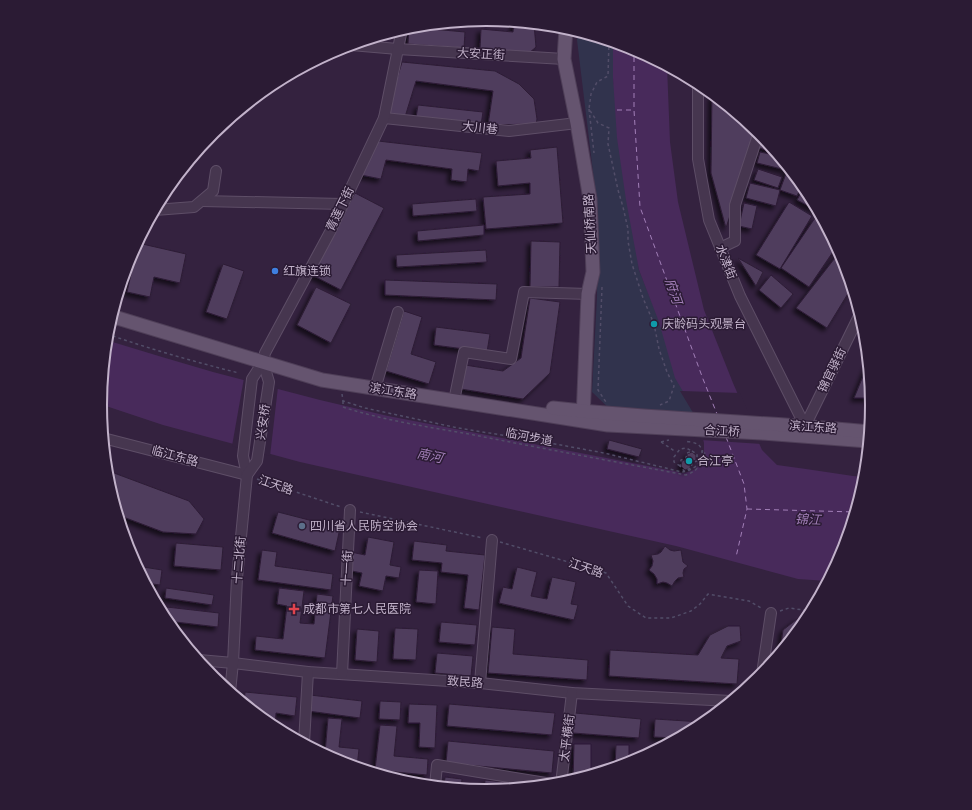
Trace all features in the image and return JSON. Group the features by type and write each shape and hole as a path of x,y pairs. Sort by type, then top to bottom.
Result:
{"main road":[{"name":"天仙桥南路","path":"566,34 564,58 590,199 592,272 588,294 584,416"},
{"name":"滨江东路","path":"119,310 264,357 322,380 584,416"},
{"name":"滨江东路","path":"117,317 321,371 455,396 679,432"},
{"name":"滨江东路","path":"760,428 806,426 864,432"},
{"name":"滨江东路","path":"760,428 863,440"},
{"name":"合江桥","path":"679,432 760,428"}],"street":[{"name":"青莲下街","path":"247,475 243,456 252,379 330,232 384,118 401,36"},
{"name":"大安正街","path":"364,46 564,58"},
{"name":"水津街","path":"698,91 698,159 709,220 740,296 806,426"},
{"name":"大川巷","path":"384,118 509,131 577,123"},
{"path":"720,248 735,241 735,205 756,140"},
{"path":"161,210 194,207 213,191 216,171"},
{"path":"202,201 343,204"},
{"path":"455,396 464,352 510,359 524,292 588,294"},
{"path":"377,382 398,312"},
{"name":"锦官驿街","path":"806,426 856,323"},
{"name":"兴安桥","path":"257,461 269,382 264,357"},
{"name":"临江东路","path":"109,439 247,475"},
{"name":"十二北街","path":"231,685 237,578 247,475 257,461"},
{"name":"十一街","path":"342,674 350,510"},
{"path":"480,683 492,540"},
{"path":"764,663 771,613"},
{"name":"致民路","path":"206,661 308,672 480,683 572,693 723,701"},
{"path":"304,738 308,672"},
{"name":"太平横街","path":"562,777 572,693"},
{"path":"436,781 438,765 534,781"}],"path":[{"path":"609,46 608,76 597,82 591,94 589,109 598,123 609,128 608,144 628,229 628,241 632,264 643,298 654,324 659,349 667,372 674,386 669,402 656,407"},
{"path":"113,336 199,363 239,373"},
{"path":"342,394 343,401 365,408 451,426 604,453 682,472 692,469 698,464 701,459 702,451 701,447 679,432 661,442 677,453"},
{"name":"临河步道","path":"343,401 343,407 399,421 686,475 692,473 700,466 704,460 705,451 702,451"},
{"path":"680,448 686,448 697,454 697,461 692,463 691,468 684,471 674,462 674,457 677,453 680,448"},
{"path":"680,466 681,460 686,458 687,453 692,451"},
{"name":"江天路","path":"247,475 350,510 492,540 606,572 628,606 646,618 671,618 691,611 700,604 708,594 749,601 771,613"},
{"path":"771,613 789,608 805,610"}],"shaded area":[{"path":"577,37 613,48 613,78 639,270 697,415 613,412 592,392 597,297 598,213"}],"water":[{"path":"613,48 667,72 670,142 678,202 704,310 762,450 777,465 858,476 845,527 822,581 798,579 676,546 300,462 163,425 107,406 112,342 213,372 388,416 684,473 694,470 703,459 704,443 697,415 675,378 659,322 639,270 626,200 617,138 613,78"}],"pier":[{"path":"244,378 278,387 270,456 232,446"},
{"path":"680,391 740,393 762,444 701,440 695,416"}],"building":[{"path":"513,27 534,29 536,47 528,54 480,49 481,29 513,32"},
{"path":"435,29 465,32 464,48 408,44 409,34 412,33"},
{"path":"402,62 495,71 519,84 534,99 537,119 536,124 488,125 493,91 416,81 405,117 387,113"},
{"path":"712,100 755,138 726,228 711,173"},
{"path":"418,105 483,112 481,125 416,118"},
{"path":"378,141 482,153 479,171 468,169 467,182 451,180 452,169 386,160 381,179 361,175"},
{"path":"759,142 767,150 757,147"},
{"path":"557,147 563,223 486,229 483,197 530,194 530,183 498,186 496,161 531,158 530,150"},
{"path":"760,152 770,154 783,169 757,163"},
{"path":"758,169 782,177 778,188 754,180"},
{"path":"786,173 799,191 797,196 780,190"},
{"path":"750,183 780,190 776,206 746,198"},
{"path":"355,193 384,208 341,290 312,275"},
{"path":"801,193 808,206 797,200"},
{"path":"476,199 477,211 413,216 412,204"},
{"path":"789,202 812,216 780,269 756,255"},
{"path":"744,203 757,206 752,229 739,226"},
{"path":"815,218 833,252 809,287 781,268"},
{"path":"484,225 484,235 418,241 417,231"},
{"path":"531,241 560,242 559,287 530,287"},
{"path":"143,244 186,254 180,283 154,277 150,297 127,292 132,271"},
{"path":"486,250 487,262 397,267 396,255"},
{"path":"738,258 763,272 756,286"},
{"path":"835,258 848,293 827,328 796,308"},
{"path":"223,264 244,271 227,319 206,312"},
{"path":"771,275 793,294 781,308 759,290"},
{"path":"385,280 497,284 496,300 385,295"},
{"path":"316,287 351,304 331,343 297,325"},
{"path":"530,298 560,302 550,373 523,399 461,389 465,365 503,371 521,358"},
{"path":"404,311 422,317 411,354 436,362 429,384 386,371"},
{"path":"436,327 490,334 487,352 434,345"},
{"path":"864,375 865,398 854,398"},
{"path":"609,440 642,449 639,457 607,449"},
{"name":"合江亭","path":"692,452 696,455 696,460 691,462 690,468 685,470 681,466 682,461 687,459 687,454"},
{"path":"113,473 189,501 204,519 196,534 163,532 124,517"},
{"path":"278,512 340,528 335,551 272,533"},
{"path":"368,537 394,542 390,565 401,567 399,578 386,576 383,591 359,586 362,573 347,570 351,552 365,555"},
{"path":"414,541 447,545 446,551 485,555 479,610 464,608 468,575 441,572 442,563 412,560"},
{"path":"176,543 223,547 221,570 174,566"},
{"path":"665,546 674,551 681,550 683,562 688,566 684,569 684,577 678,578 672,586 663,582 657,584 657,579 649,570 653,561 651,555 658,554"},
{"path":"262,550 277,552 275,566 333,574 331,590 258,580"},
{"path":"143,567 162,570 160,585 152,584"},
{"path":"517,567 537,572 531,596 547,599 552,577 576,582 571,604 578,605 574,620 499,603 503,587 512,589"},
{"path":"419,570 438,571 436,604 416,602"},
{"path":"166,588 214,595 212,605 165,598"},
{"path":"279,588 304,591 300,623 314,624 317,594 333,596 325,658 255,650 256,636 283,639 287,606 277,604"},
{"path":"166,607 219,613 218,627 175,622"},
{"path":"797,619 799,619 781,643 783,630"},
{"path":"441,622 477,625 475,645 439,642"},
{"path":"728,626 740,626 741,641 727,646 721,658 739,659 737,684 609,676 610,650 698,655 710,635"},
{"path":"492,627 515,629 513,654 588,660 587,680 488,673"},
{"path":"395,628 418,629 416,660 393,659"},
{"path":"357,629 379,631 377,662 355,660"},
{"path":"437,653 473,656 471,676 435,673"},
{"path":"245,692 297,697 295,716 276,713 276,720 245,697"},
{"path":"310,695 362,701 360,718 308,711"},
{"path":"380,701 401,702 400,720 379,719"},
{"path":"409,704 437,705 435,748 419,747 420,723 408,723"},
{"path":"449,704 555,713 552,735 447,726"},
{"path":"575,713 641,719 639,738 573,733"},
{"path":"328,718 342,719 339,747 359,749 358,762 341,755 325,748"},
{"path":"655,719 694,722 667,738 654,737"},
{"path":"380,725 397,726 394,756 428,759 427,775 390,771 375,767"},
{"path":"448,741 554,751 552,773 446,763"},
{"path":"574,744 591,744 591,769 573,774"},
{"path":"616,745 629,745 629,756 615,761"},
{"path":"445,777 462,779 462,783 445,782"},
{"path":"485,780 503,782 503,783 485,784"}],"ferry route":[{"path":"634,56 634,110 640,207 717,414"},
{"path":"617,110 634,110"},
{"path":"726,437 744,484 747,509 736,557"},
{"path":"747,509 849,512"}],"place":[{"name":"红旗连锁","path":"275,271"},
{"name":"庆龄码头观景台","path":"654,324"},
{"name":"合江亭","path":"689,461"},
{"name":"四川省人民防空协会","path":"302,526"},
{"name":"成都市第七人民医院","path":"294,609"}],"water label":[{"name":"府河","path":"674,291"},
{"name":"南河","path":"430,455"},
{"name":"锦江","path":"808,519"}]}
